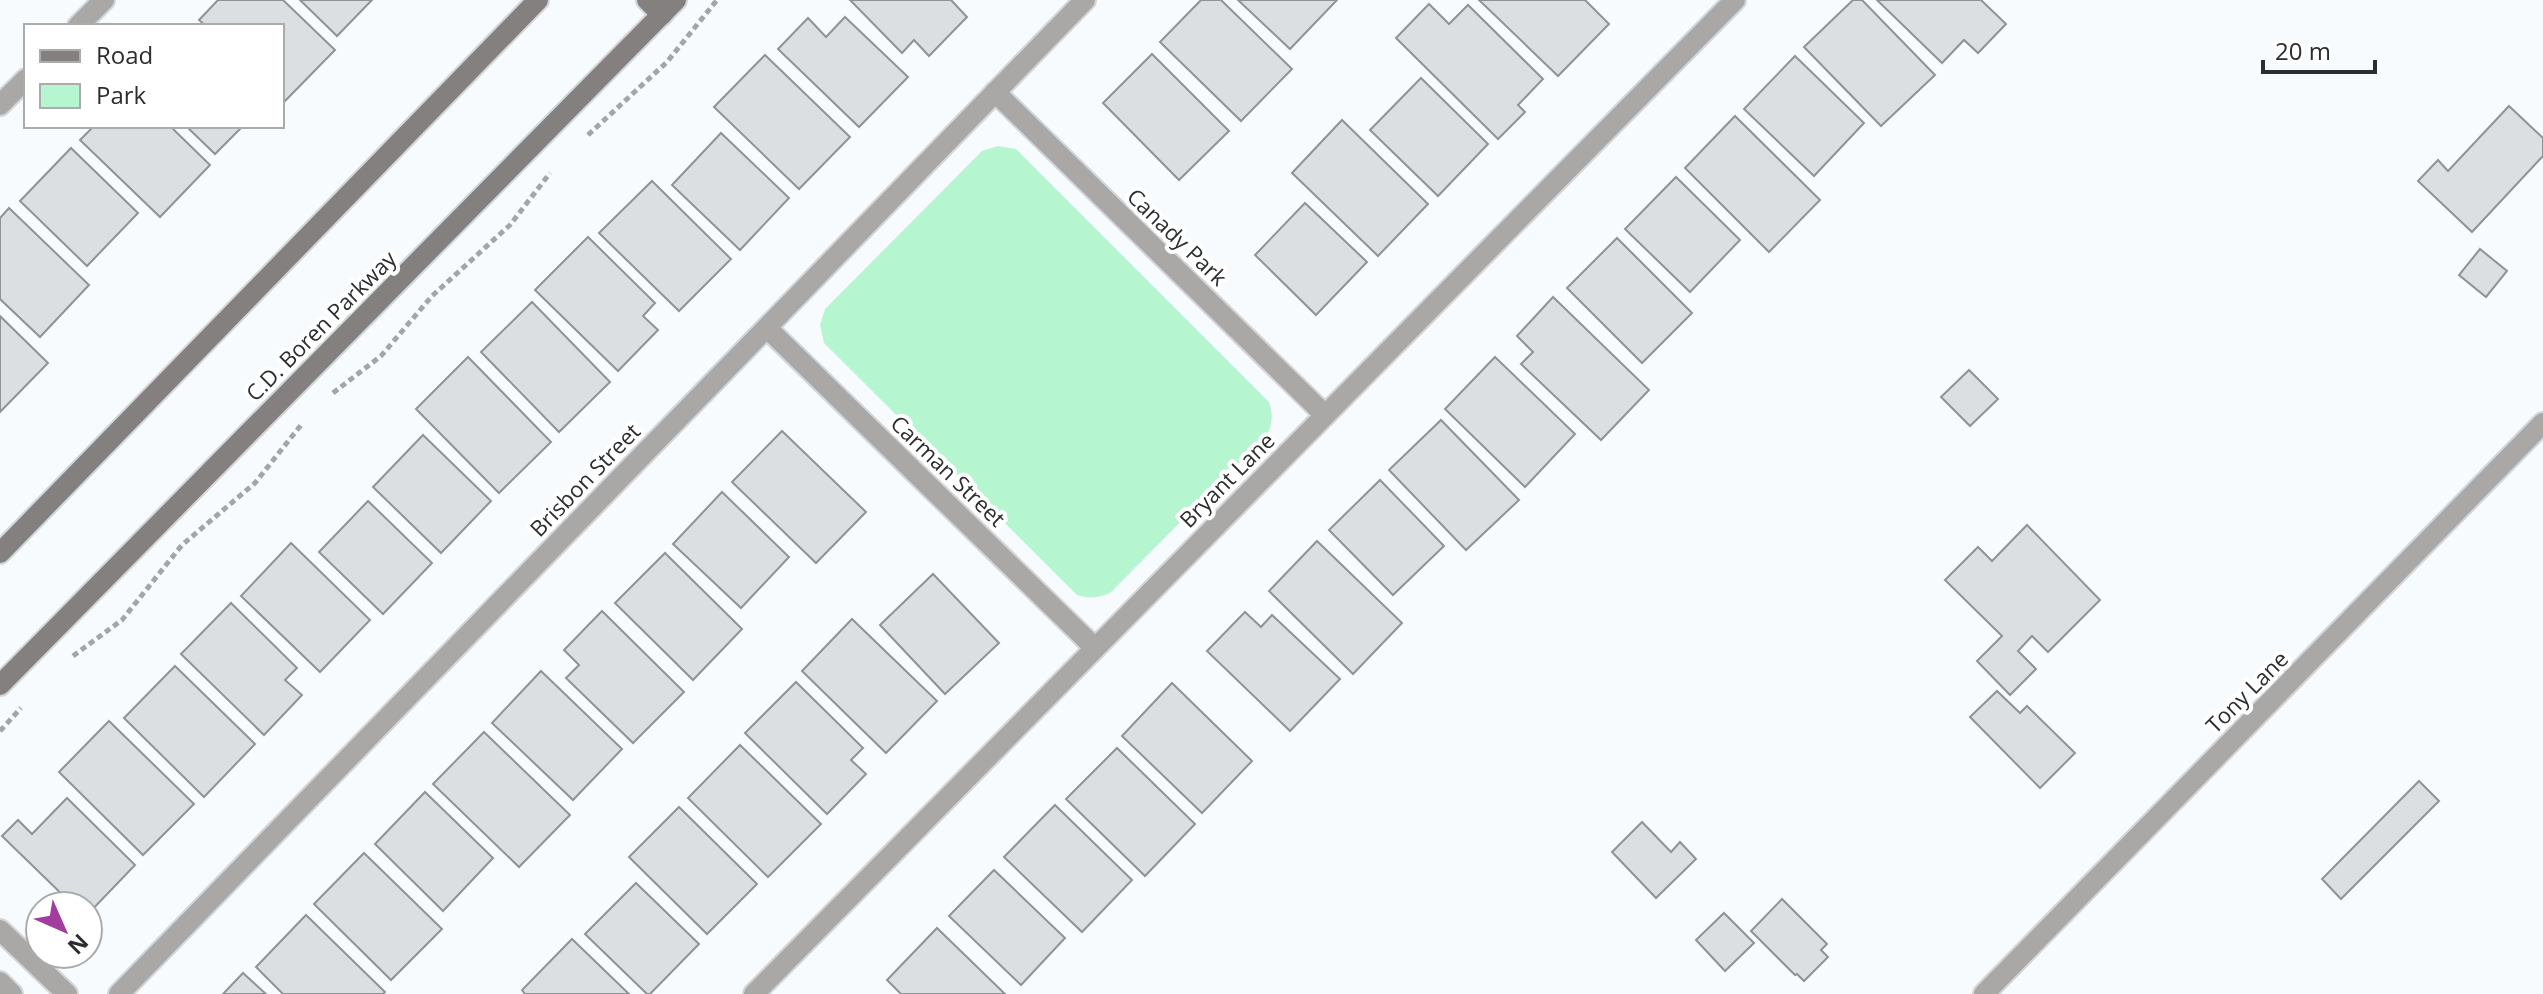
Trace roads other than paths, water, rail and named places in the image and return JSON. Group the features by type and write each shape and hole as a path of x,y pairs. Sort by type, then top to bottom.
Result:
{"street":[{"path":"80,24 104,0"},
{"path":"0,553 538,0"},
{"path":"647,0 669,7"},
{"name":"Brisbon Street","path":"119,994 1085,0"},
{"name":"Bryant Lane","path":"754,994 1735,0"},
{"name":"C.D. Boren Parkway","path":"0,685 669,7"},
{"path":"0,105 24,81"},
{"name":"Canady Park","path":"995,92 1325,415"},
{"name":"Carman Street","path":"767,328 1095,648"},
{"name":"Tony Lane","path":"1984,994 2543,423"},
{"path":"0,930 67,994"},
{"path":"0,982 12,994"}]}
